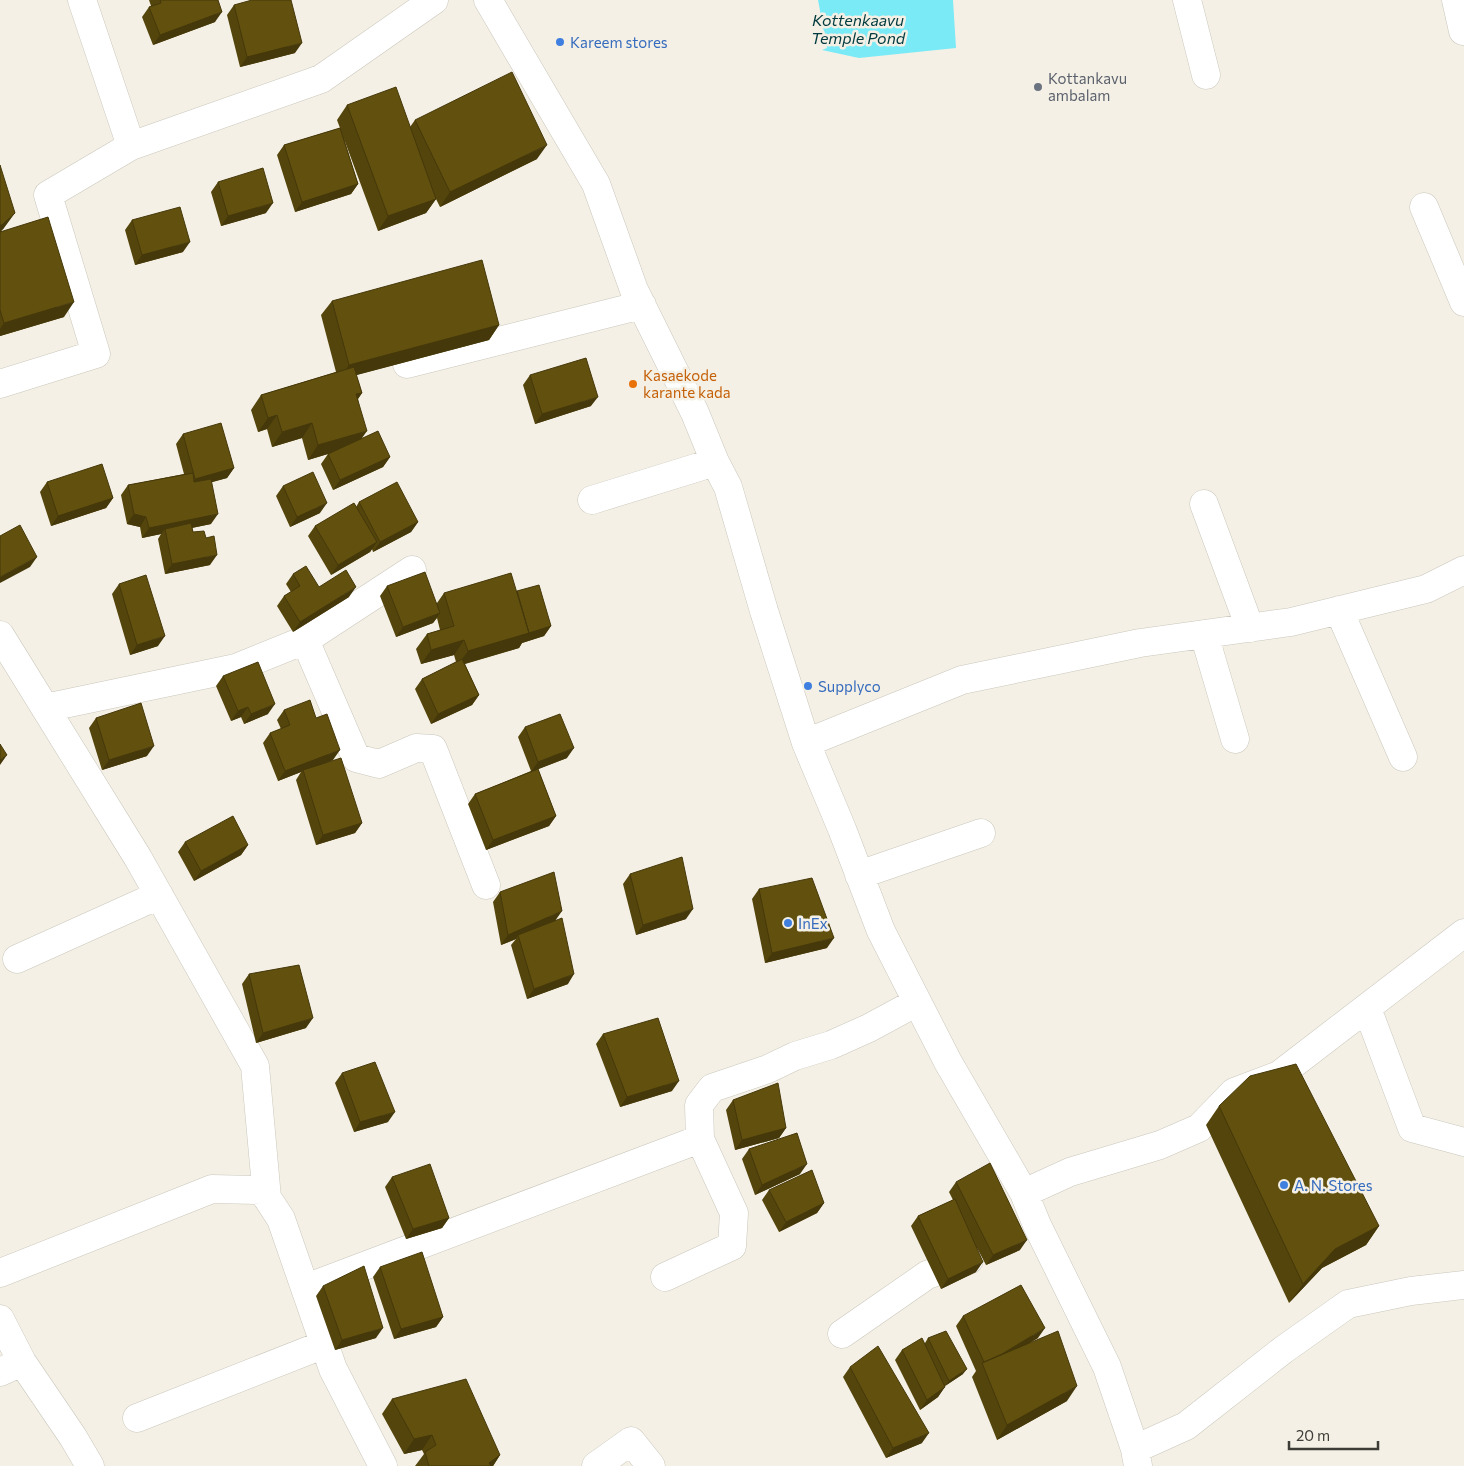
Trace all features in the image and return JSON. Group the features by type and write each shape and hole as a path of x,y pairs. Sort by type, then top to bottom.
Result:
{"street":[{"path":"82,0 131,146"},
{"path":"0,384 96,354 48,195 131,146 321,79 434,0"},
{"path":"488,0 596,184 634,290 695,413 715,462 728,487 764,611 806,743 881,931 948,1062 1024,1193 1014,1237 1107,1367 1137,1457 1186,1426 1284,1350 1348,1304 1411,1291 1464,1285"},
{"path":"1187,0 1206,76"},
{"path":"1456,0 1463,31"},
{"path":"1424,207 1464,302"},
{"path":"407,364 642,305"},
{"path":"592,500 715,462"},
{"path":"1204,504 1250,628"},
{"path":"44,708 236,668 304,640 412,570"},
{"path":"806,743 962,680 1140,643 1291,622 1426,588 1464,570"},
{"path":"1339,610 1403,758"},
{"path":"1204,634 1236,739"},
{"path":"0,635 138,858 255,1066 267,1198"},
{"path":"304,640 356,758 379,764 416,748 433,749 486,885"},
{"path":"859,875 981,833"},
{"path":"17,959 159,895"},
{"path":"1024,1193 1070,1172 1160,1145 1199,1128 1234,1092 1278,1075 1464,934"},
{"path":"666,1277 732,1246 734,1213 700,1140 699,1105 712,1088 768,1069 795,1056 831,1045 869,1028 917,1002"},
{"path":"1367,1008 1412,1128 1464,1142"},
{"path":"306,1288 700,1140"},
{"path":"0,1273 212,1189 262,1190 281,1219 334,1369 383,1466"},
{"path":"842,1334 927,1275 975,1258 1014,1237"},
{"path":"0,1319 11,1367 73,1436 90,1466"},
{"path":"137,1418 325,1344"},
{"path":"596,1466 631,1441 651,1466"}],"water":[{"name":"Kottenkaavu Temple Pond","path":"818,0 953,0 956,48 859,58 822,50 827,48"}],"building":[{"path":"160,0 218,0 222,12 160,35 149,7 161,3"},
{"path":"252,0 291,0 302,43 247,57 234,5"},
{"path":"512,72 547,145 450,192 415,120"},
{"path":"396,87 436,199 388,216 347,105"},
{"path":"340,128 358,184 302,202 284,145"},
{"path":"0,165 15,213 2,225 0,225"},
{"path":"263,168 273,203 228,216 218,182"},
{"path":"180,207 190,242 142,255 132,220"},
{"path":"48,217 74,302 4,323 0,310 0,232"},
{"path":"482,260 499,325 349,365 332,301"},
{"path":"586,358 598,397 542,414 530,375"},
{"path":"354,367 362,393 356,394 367,431 318,445 312,423 282,432 277,415 268,418 261,395"},
{"path":"221,423 234,468 195,479 183,434"},
{"path":"378,431 390,457 340,480 328,454"},
{"path":"102,464 113,498 58,516 47,482"},
{"path":"313,472 327,503 297,517 283,486"},
{"path":"193,473 194,482 211,479 218,514 149,528 146,517 134,514 128,485"},
{"path":"397,482 418,522 380,542 359,502"},
{"path":"354,503 377,542 338,565 315,526"},
{"path":"191,523 193,532 204,531 206,538 214,536 217,555 172,564 165,529"},
{"path":"20,525 37,557 0,577 0,536"},
{"path":"306,566 319,587 346,570 356,587 300,622 284,596 300,586 293,574"},
{"path":"425,572 440,613 403,627 387,586"},
{"path":"511,573 529,633 468,651 464,640 431,650 427,634 454,626 444,593"},
{"path":"146,575 165,636 137,645 119,584"},
{"path":"539,585 551,626 529,633 517,591"},
{"path":"462,659 479,695 438,714 422,679"},
{"path":"258,662 275,704 251,714 248,707 238,711 223,676"},
{"path":"310,700 316,718 327,714 340,750 285,771 270,733 290,725 284,710"},
{"path":"141,703 154,746 109,760 96,718"},
{"path":"560,714 574,748 538,762 525,727"},
{"path":"0,744 7,755 0,760"},
{"path":"341,758 362,823 323,835 303,770"},
{"path":"538,769 556,816 493,840 475,794"},
{"path":"233,816 248,845 201,871 185,842"},
{"path":"682,857 693,909 643,925 630,874"},
{"path":"554,872 562,911 508,935 500,892"},
{"name":"InEx","path":"812,878 834,938 772,953 759,889"},
{"path":"562,918 574,974 534,989 518,935"},
{"path":"299,965 313,1018 263,1033 249,974"},
{"path":"658,1018 679,1081 627,1097 603,1034"},
{"path":"375,1062 395,1112 360,1122 342,1073"},
{"name":"A. N. Stores","path":"1296,1064 1379,1226 1335,1249 1303,1284 1219,1106 1250,1076"},
{"path":"778,1083 786,1128 742,1140 733,1100"},
{"path":"797,1133 807,1164 762,1185 749,1149"},
{"path":"990,1163 1027,1240 993,1255 956,1182"},
{"path":"430,1164 449,1218 413,1229 392,1177"},
{"path":"812,1170 824,1203 786,1222 769,1190"},
{"path":"955,1199 983,1262 948,1279 918,1216"},
{"path":"422,1252 443,1317 401,1329 380,1267"},
{"path":"364,1266 383,1328 342,1340 323,1286"},
{"path":"1021,1285 1045,1328 1002,1354 984,1362 963,1316"},
{"path":"946,1331 967,1369 949,1381 928,1338"},
{"path":"1058,1331 1077,1386 1007,1425 982,1363"},
{"path":"922,1338 945,1387 927,1400 902,1350"},
{"path":"878,1346 929,1433 893,1448 850,1367"},
{"path":"466,1379 500,1455 489,1463 491,1466 429,1466 425,1452 436,1445 432,1435 414,1439 392,1399"}],"place":[{"name":"Kareem stores","path":"560,42"},
{"name":"Kottankavu ambalam","path":"1038,87"},
{"name":"Kasaekode karante kada","path":"633,384"},
{"name":"Supplyco","path":"808,686"},
{"name":"InEx","path":"788,923"},
{"name":"A. N. Stores","path":"1284,1185"}]}
